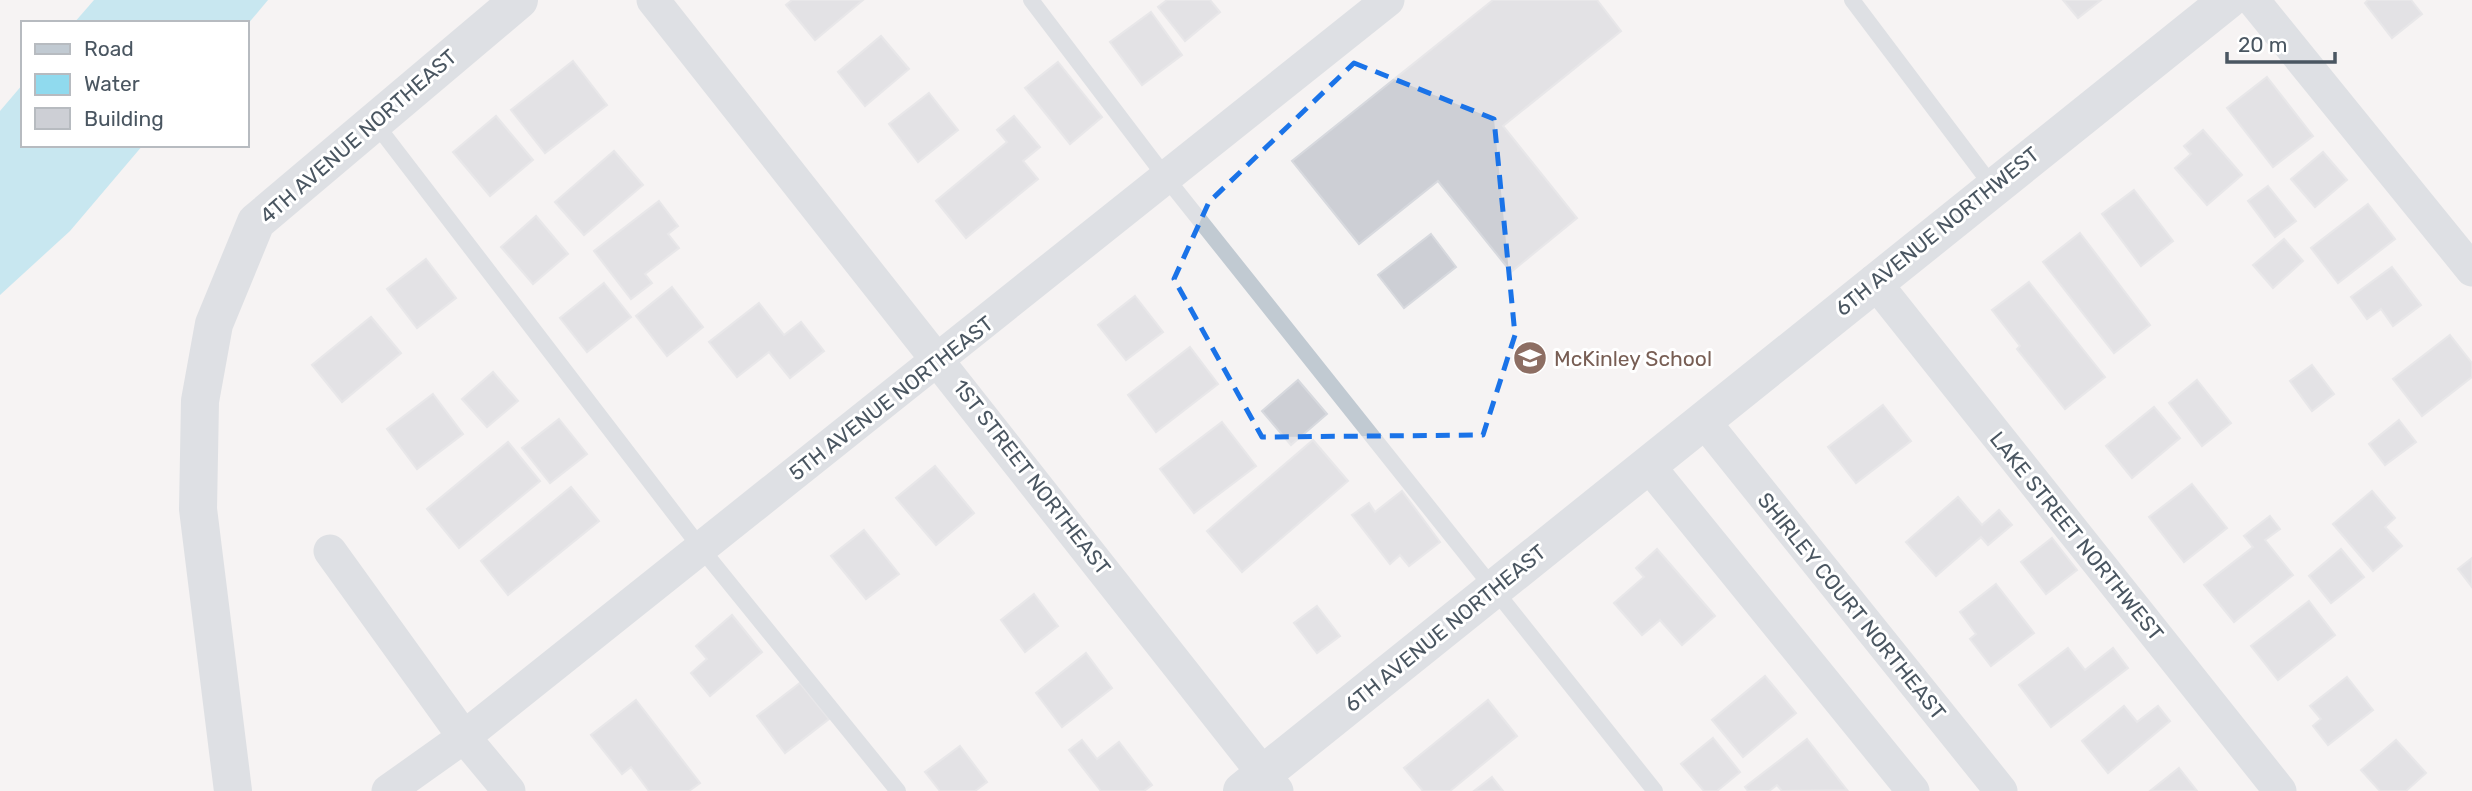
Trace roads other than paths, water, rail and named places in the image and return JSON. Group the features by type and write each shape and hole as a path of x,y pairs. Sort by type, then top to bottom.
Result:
{"street":[{"name":"4TH AVENUE NORTHEAST","path":"233,791 198,509 200,401 214,324 256,222 519,0"},
{"name":"1ST STREET NORTHEAST","path":"653,0 940,360 1261,785"},
{"name":"5TH AVENUE NORTHEAST","path":"388,791 464,737 1167,179 1388,0"},
{"name":"6TH AVENUE NORTHWEST","path":"1648,465 1874,281 2228,0"},
{"path":"2253,0 2472,270"},
{"name":"LAKE STREET NORTHWEST","path":"1874,281 2280,791"},
{"name":"SHIRLEY COURT NORTHEAST","path":"1703,420 2001,791"},
{"path":"1648,465 1913,791"},
{"name":"6TH AVENUE NORTHEAST","path":"1261,785 1494,589 1648,465"},
{"path":"330,551 464,737 509,791"}],"lane":[{"path":"1031,0 1167,179 1656,791"},
{"path":"1852,0 1993,187"},
{"path":"373,121 700,547 898,791"}],"water":[{"path":"94,0 268,0 248,24 248,21 76,21"},
{"path":"21,86 21,147 141,147 70,231 0,295 0,111"}],"place":[{"name":"McKinley School","path":"1530,358"}]}
